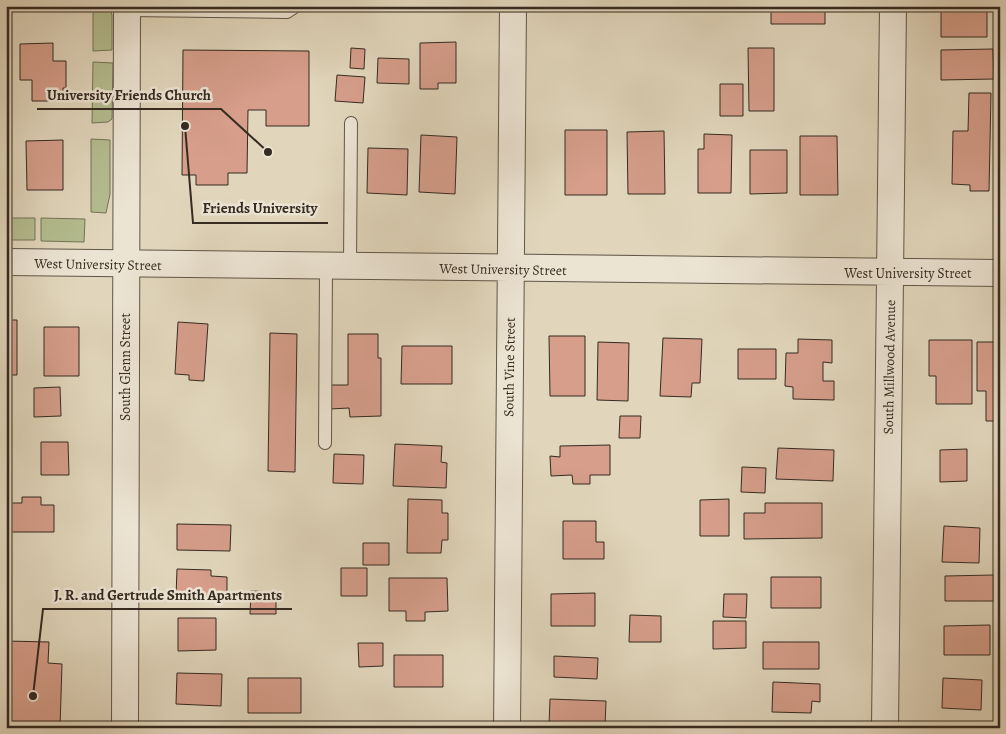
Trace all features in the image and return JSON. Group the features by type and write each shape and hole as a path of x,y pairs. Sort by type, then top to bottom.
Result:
{"street":[{"name":"South Vine Street","path":"506,728 513,6"},
{"name":"South Millwood Avenue","path":"885,728 893,6"},
{"name":"South Glenn Street","path":"124,728 127,8"},
{"name":"West University Street","path":"6,262 1000,273"}],"lane":[{"path":"127,8 287,12 296,6"},
{"path":"325,442 338,267 352,123"}],"green space":[{"path":"109,6 112,15 112,50 93,51 93,7"},
{"path":"93,62 113,63 112,119 108,122 92,123"},
{"path":"91,139 110,140 110,194 106,213 91,212"},
{"path":"8,218 35,218 35,240 11,240 8,238"},
{"path":"41,218 85,219 84,242 41,241"}],"building":[{"path":"771,6 825,6 825,24 771,24"},
{"path":"941,8 987,8 987,37 941,37"},
{"path":"456,42 456,83 438,83 438,89 420,89 420,43"},
{"path":"53,43 53,61 66,61 66,88 63,88 63,101 32,101 32,80 20,80 20,44"},
{"path":"351,48 365,49 364,69 350,68"},
{"path":"748,48 774,48 774,111 749,111"},
{"path":"993,49 994,79 941,80 941,50"},
{"path":"183,50 309,51 309,126 266,126 266,110 248,110 247,173 228,173 228,185 196,185 196,175 182,175"},
{"path":"378,58 409,59 409,84 377,83"},
{"path":"337,75 365,77 363,103 335,101"},
{"path":"720,84 743,84 743,116 720,116"},
{"path":"969,93 991,93 989,191 970,191 970,185 952,184 953,131 968,131"},
{"path":"565,130 607,130 607,195 565,195"},
{"path":"664,131 665,194 628,194 627,132"},
{"path":"704,134 732,135 731,193 698,193 698,149 704,149"},
{"path":"421,135 457,137 455,194 419,192"},
{"path":"800,136 837,136 838,195 800,195"},
{"path":"63,140 63,190 27,190 26,141"},
{"path":"368,148 408,149 407,195 367,193"},
{"path":"750,150 787,150 787,193 750,194"},
{"path":"6,320 17,320 17,375 6,375"},
{"path":"178,322 208,324 204,381 189,380 189,375 175,374"},
{"path":"44,327 79,327 79,376 44,376"},
{"path":"270,333 297,334 295,472 268,471"},
{"path":"348,334 378,334 378,358 381,358 381,416 350,417 349,408 330,409 330,385 348,385"},
{"path":"549,336 585,336 585,396 550,396"},
{"path":"663,338 702,339 700,383 692,383 691,397 660,396"},
{"path":"798,339 832,340 832,363 823,362 823,381 834,381 834,400 793,399 793,387 785,386 786,353 798,353"},
{"path":"929,340 972,340 972,404 936,404 936,376 929,376"},
{"path":"598,342 629,343 628,401 597,400"},
{"path":"977,342 1000,342 1000,421 986,421 986,391 977,391"},
{"path":"402,346 452,346 452,384 401,384"},
{"path":"738,349 776,349 776,379 738,379"},
{"path":"60,387 61,416 34,417 34,388"},
{"path":"620,416 641,416 640,438 619,438"},
{"path":"41,442 68,442 69,475 41,475"},
{"path":"395,444 442,446 441,462 447,463 446,488 393,486"},
{"path":"610,445 610,475 590,475 590,484 573,484 572,475 551,476 550,456 560,457 560,446"},
{"path":"778,448 834,450 833,481 776,479"},
{"path":"967,449 967,481 940,482 940,450"},
{"path":"334,454 364,455 363,484 333,483"},
{"path":"742,467 766,468 765,493 741,492"},
{"path":"22,497 41,497 41,505 54,505 54,532 7,532 7,503 22,503"},
{"path":"408,499 442,500 442,513 448,513 448,540 442,540 441,553 407,553"},
{"path":"729,499 729,536 700,536 700,500"},
{"path":"765,503 822,503 822,538 744,539 744,513 765,513"},
{"path":"563,521 596,521 596,542 604,542 604,559 563,559"},
{"path":"177,524 231,525 230,551 177,550"},
{"path":"944,526 980,528 979,563 942,562"},
{"path":"363,543 389,543 389,565 363,565"},
{"path":"341,568 367,568 367,596 341,596"},
{"path":"177,569 211,570 211,576 227,577 227,597 176,596"},
{"path":"994,575 994,601 945,601 945,576"},
{"path":"771,577 821,577 821,608 771,608"},
{"path":"389,578 447,578 448,611 425,612 425,621 406,621 406,611 389,611"},
{"path":"251,591 276,592 276,614 250,614"},
{"path":"595,593 595,626 551,626 551,594"},
{"path":"724,594 747,594 746,618 723,617"},
{"path":"630,615 661,616 661,642 629,642"},
{"path":"178,618 216,618 216,650 178,651"},
{"path":"713,621 746,621 746,648 713,649"},
{"path":"990,625 990,655 944,655 944,626"},
{"path":"6,641 49,642 48,663 62,664 60,728 6,728"},
{"path":"763,642 819,642 819,669 763,669"},
{"path":"358,643 383,643 383,666 359,667"},
{"path":"394,655 443,655 443,687 394,687"},
{"path":"554,656 598,658 597,679 554,677"},
{"path":"177,673 222,674 221,706 176,704"},
{"path":"248,678 301,678 301,713 248,713"},
{"path":"943,678 982,680 981,710 942,708"},
{"path":"773,682 820,684 820,702 812,701 811,713 772,712"},
{"path":"550,699 606,701 605,728 549,726"},
{"path":"398,723 446,725 446,728 398,728"}],"place":[{"name":"Friends University","path":"185,126"},
{"name":"University Friends Church","path":"268,152"},
{"name":"J. R. and Gertrude Smith Apartments","path":"33,696"}]}
